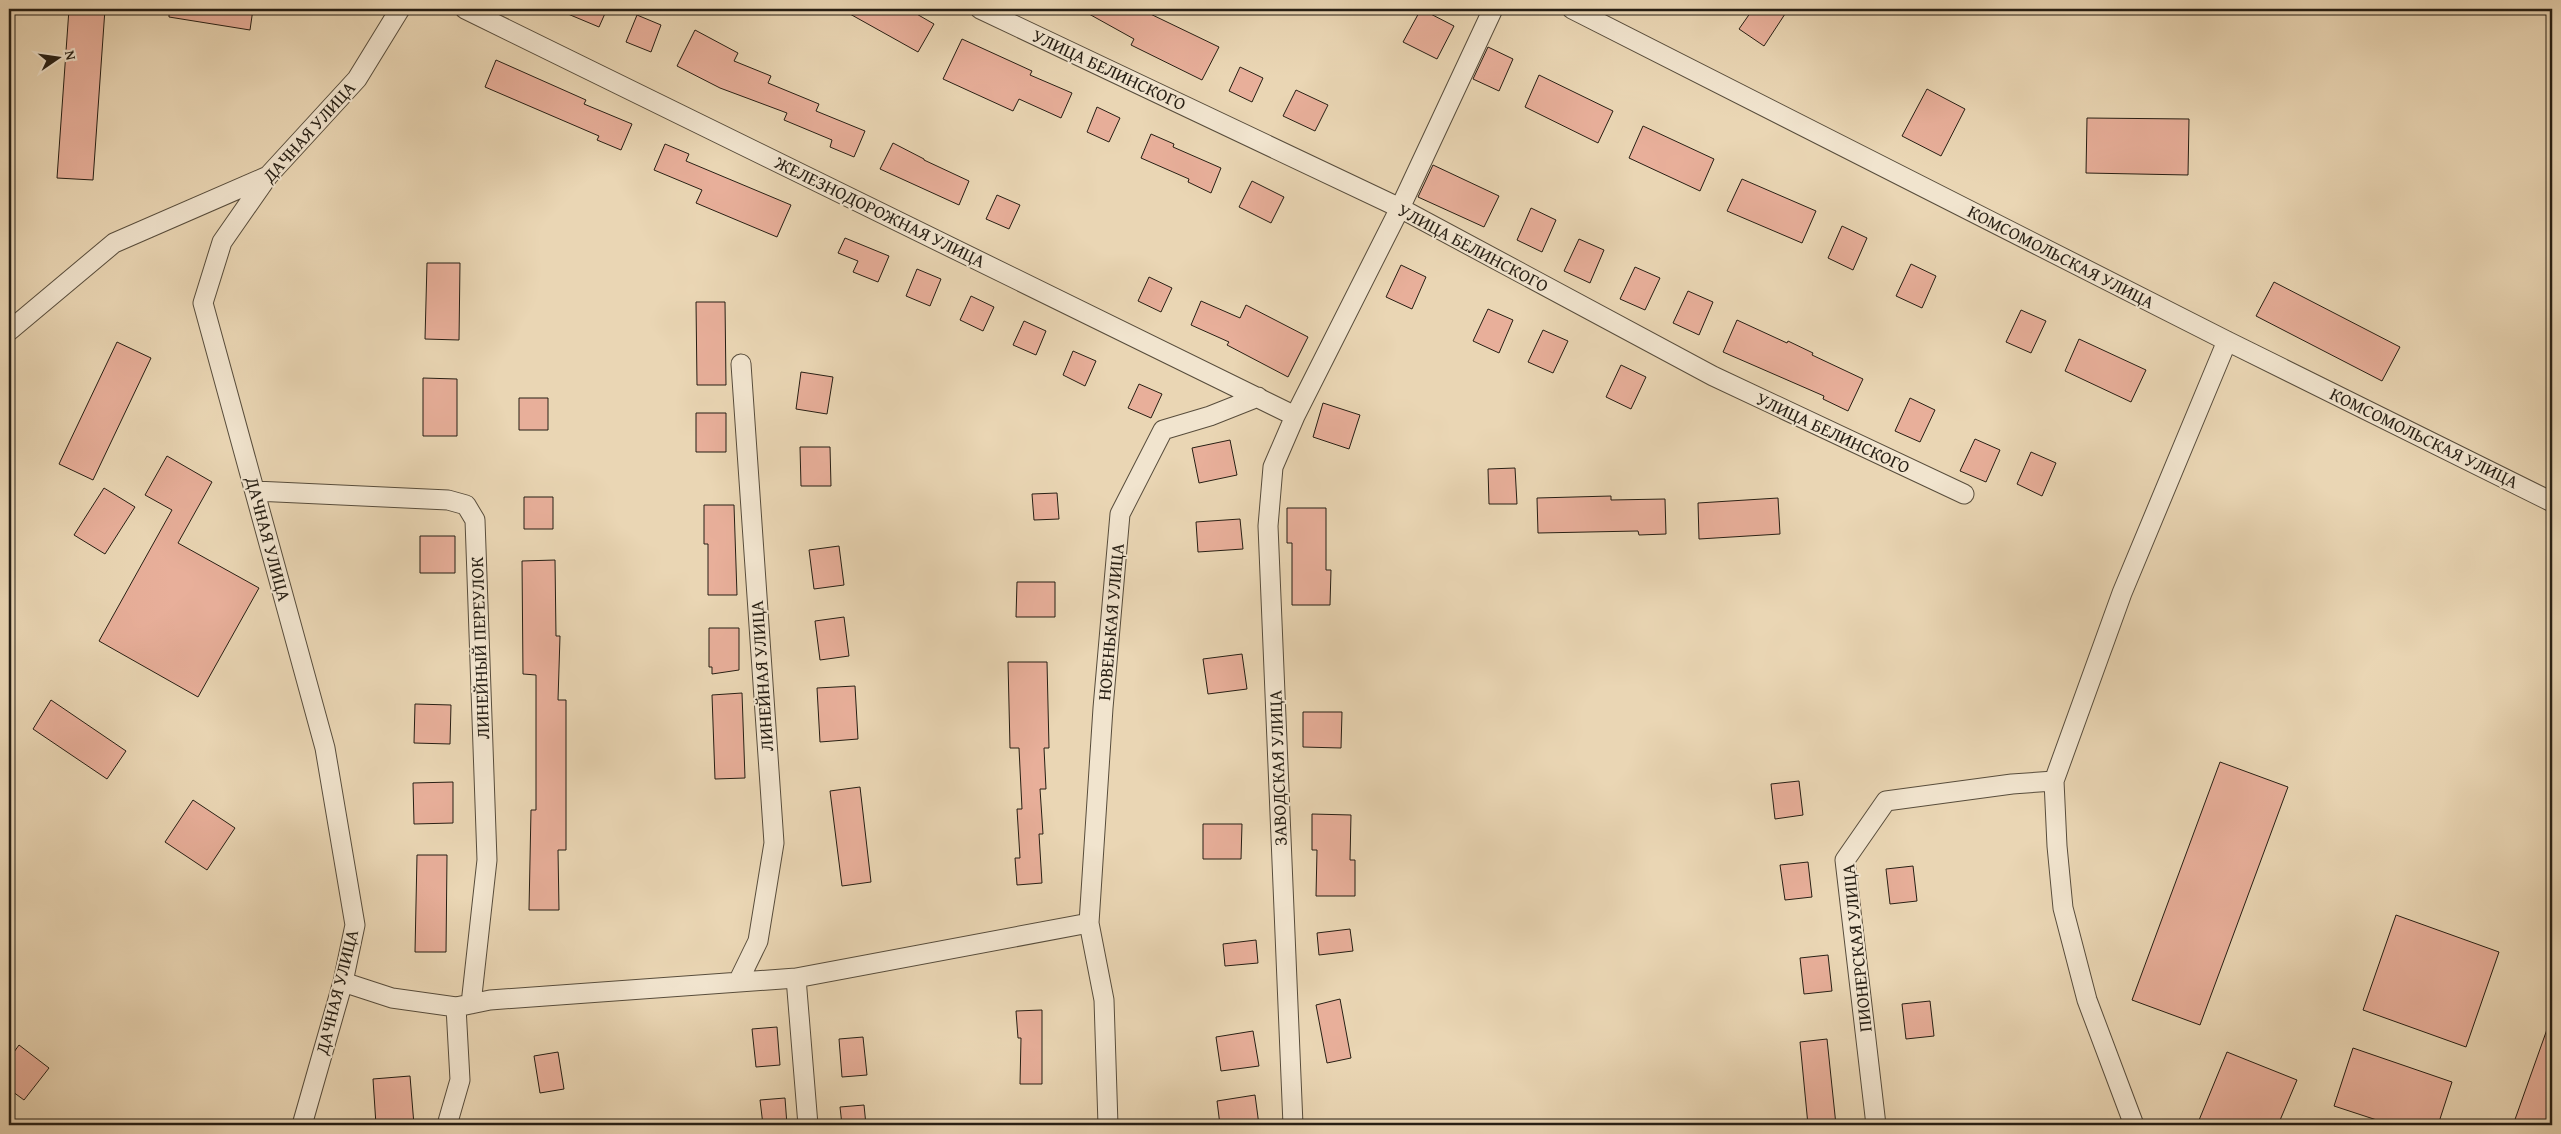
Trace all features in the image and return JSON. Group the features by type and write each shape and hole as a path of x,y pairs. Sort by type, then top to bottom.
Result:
{"street":[{"name":"ДАЧНАЯ УЛИЦА","path":"302,1125 343,982 355,925 325,748 203,303 222,242 268,176 357,79 400,9"},
{"name":"ЖЕЛЕЗНОДОРОЖНАЯ УЛИЦА","path":"466,9 1295,416"},
{"name":"УЛИЦА БЕЛИНСКОГО","path":"980,9 1400,208 1713,376 1964,494"},
{"name":"ЗАВОДСКАЯ УЛИЦА","path":"1293,1125 1268,526 1273,467 1295,416 1400,208 1493,9"},
{"name":"КОМСОМОЛЬСКАЯ УЛИЦА","path":"1579,10 2227,341 2552,502"},
{"path":"9,331 114,243 268,176"},
{"path":"2134,1125 2087,1000 2063,908 2057,846 2054,781 2122,593 2227,341"},
{"name":"ЛИНЕЙНАЯ УЛИЦА","path":"738,982 758,941 774,843 741,364"},
{"name":"НОВЕНЬКАЯ УЛИЦА","path":"1108,1125 1104,1000 1089,923 1103,708 1120,514 1163,430 1210,416 1258,397"},
{"name":"ЛИНЕЙНЫЙ ПЕРЕУЛОК","path":"255,491 448,500 466,505 475,520 487,860 464,1005 460,1080 447,1125"},
{"name":"ПИОНЕРСКАЯ УЛИЦА","path":"1876,1125 1845,860 1886,801 2012,784 2054,781"},
{"path":"343,982 392,998 464,1005 490,1000 796,978 1089,923"},
{"path":"796,978 808,1125"}],"building":[{"path":"69,9 105,9 93,180 57,178"},
{"path":"169,9 253,9 250,30 169,17"},
{"path":"556,9 607,9 599,27"},
{"path":"841,9 908,9 934,24 918,52"},
{"path":"1080,9 1140,9 1219,47 1202,80 1131,45 1134,39"},
{"path":"1421,9 1454,26 1437,59 1403,42"},
{"path":"1753,9 1777,9 1785,14 1764,46 1739,29"},
{"path":"637,15 661,25 651,52 626,42"},
{"path":"695,30 738,53 734,61 771,76 768,83 819,104 816,111 865,131 854,157 830,147 832,140 784,120 787,113 720,88 677,66"},
{"path":"962,39 1032,71 1030,75 1072,93 1061,118 1019,99 1013,111 943,79"},
{"path":"1488,47 1513,59 1499,91 1473,79"},
{"path":"496,60 586,100 584,104 632,124 621,150 597,140 599,136 485,87"},
{"path":"1240,67 1263,78 1252,102 1229,91"},
{"path":"1539,75 1613,111 1598,143 1525,107"},
{"path":"1927,89 1965,109 1941,156 1902,136"},
{"path":"1296,90 1328,105 1315,131 1283,116"},
{"path":"1097,107 1120,118 1109,142 1087,132"},
{"path":"2087,118 2189,119 2188,175 2086,173"},
{"path":"1643,126 1714,159 1700,191 1629,158"},
{"path":"1151,134 1174,144 1173,147 1221,168 1211,193 1188,182 1189,179 1141,158"},
{"path":"893,143 969,181 959,205 880,169"},
{"path":"665,144 689,154 686,161 791,205 777,237 696,203 702,190 654,170"},
{"path":"1433,165 1499,196 1484,227 1418,197"},
{"path":"1742,179 1816,211 1802,243 1727,211"},
{"path":"1252,181 1284,197 1271,223 1239,207"},
{"path":"997,195 1020,205 1009,229 986,219"},
{"path":"1531,208 1556,220 1542,252 1517,240"},
{"path":"1842,226 1867,238 1853,270 1828,258"},
{"path":"845,238 889,256 878,282 853,272 858,261 838,253"},
{"path":"1579,239 1604,250 1590,283 1564,271"},
{"path":"427,263 460,263 459,340 425,339"},
{"path":"1911,264 1936,276 1922,308 1896,296"},
{"path":"1401,265 1426,277 1412,309 1386,297"},
{"path":"1635,267 1660,278 1645,310 1620,299"},
{"path":"917,269 941,279 930,306 906,296"},
{"path":"1149,277 1172,288 1161,312 1138,301"},
{"path":"2274,282 2400,347 2382,381 2256,316"},
{"path":"1688,291 1713,302 1699,335 1673,323"},
{"path":"971,296 994,307 983,331 960,320"},
{"path":"1201,301 1240,318 1246,305 1308,337 1288,377 1227,345 1229,342 1191,325"},
{"path":"696,302 725,302 726,385 697,385"},
{"path":"1488,309 1513,320 1499,353 1473,341"},
{"path":"2021,310 2046,321 2031,353 2006,342"},
{"path":"1737,320 1787,343 1788,341 1813,353 1812,355 1863,379 1848,411 1823,399 1824,396 1723,352"},
{"path":"1024,321 1046,331 1036,355 1013,345"},
{"path":"1543,330 1568,341 1553,373 1528,362"},
{"path":"2079,339 2146,370 2131,402 2065,371"},
{"path":"117,342 151,358 93,480 59,464"},
{"path":"1073,351 1096,361 1085,386 1063,375"},
{"path":"1621,365 1646,377 1631,409 1606,397"},
{"path":"801,372 833,377 827,414 796,409"},
{"path":"423,378 457,379 457,436 423,436"},
{"path":"1139,384 1162,394 1151,418 1128,408"},
{"path":"519,398 548,398 548,430 519,430"},
{"path":"1910,398 1935,410 1920,442 1895,431"},
{"path":"1323,403 1360,415 1349,449 1313,437"},
{"path":"696,413 726,413 726,452 696,452"},
{"path":"1975,439 2000,450 1986,482 1960,471"},
{"path":"1230,440 1237,475 1199,483 1192,448"},
{"path":"800,447 830,447 831,486 801,486"},
{"path":"2031,452 2056,463 2042,496 2017,484"},
{"path":"167,456 212,482 178,543 259,588 198,697 99,641 172,510 145,495"},
{"path":"1515,468 1517,504 1489,504 1488,469"},
{"path":"104,488 135,507 105,554 74,535"},
{"path":"1057,493 1059,519 1034,520 1032,494"},
{"path":"1611,496 1611,500 1665,499 1666,534 1639,535 1638,531 1538,533 1537,498"},
{"path":"524,497 553,497 553,529 524,529"},
{"path":"1778,498 1780,534 1699,539 1698,503"},
{"path":"704,505 734,505 737,595 708,595 708,544 704,544"},
{"path":"1287,508 1326,508 1326,570 1331,570 1330,605 1292,605 1292,543 1287,543"},
{"path":"1240,519 1243,549 1198,552 1196,522"},
{"path":"420,536 455,536 455,573 420,573"},
{"path":"839,546 844,585 814,589 809,550"},
{"path":"555,560 556,636 560,636 558,700 566,700 566,850 558,850 559,910 529,910 531,810 536,810 536,675 523,674 522,561"},
{"path":"1017,582 1055,582 1055,617 1016,617"},
{"path":"844,617 849,656 820,660 815,621"},
{"path":"709,628 739,628 739,670 712,674 712,667 709,667"},
{"path":"1242,654 1247,689 1208,694 1203,659"},
{"path":"1008,662 1047,662 1049,748 1044,748 1046,789 1040,789 1043,834 1039,834 1042,883 1017,885 1015,858 1020,858 1017,809 1022,809 1019,748 1010,748"},
{"path":"855,686 858,739 820,742 817,688"},
{"path":"742,693 745,778 715,779 712,695"},
{"path":"51,700 126,751 107,779 33,729"},
{"path":"415,704 451,705 450,744 414,743"},
{"path":"1303,712 1342,712 1341,748 1303,747"},
{"path":"2220,762 2288,787 2200,1025 2132,1000"},
{"path":"1799,781 1803,815 1775,819 1771,784"},
{"path":"453,782 453,823 414,824 413,783"},
{"path":"860,787 871,882 842,886 830,791"},
{"path":"193,800 235,828 207,870 165,842"},
{"path":"1312,814 1351,815 1350,860 1355,860 1355,896 1316,896 1317,850 1312,850"},
{"path":"1203,824 1242,824 1241,859 1203,859"},
{"path":"417,855 447,855 446,952 415,952"},
{"path":"1808,862 1812,897 1785,900 1780,865"},
{"path":"1913,866 1917,901 1890,904 1886,869"},
{"path":"2396,915 2499,952 2466,1047 2363,1010"},
{"path":"1350,929 1353,951 1319,955 1317,933"},
{"path":"1256,940 1258,963 1225,966 1223,944"},
{"path":"1828,955 1832,991 1804,994 1800,958"},
{"path":"1340,999 1351,1058 1327,1063 1316,1005"},
{"path":"1930,1001 1934,1036 1906,1039 1902,1004"},
{"path":"1042,1010 1042,1084 1020,1084 1021,1038 1018,1038 1016,1011"},
{"path":"2550,1021 2552,1021 2552,1125 2513,1125"},
{"path":"777,1027 780,1065 756,1067 752,1029"},
{"path":"1253,1031 1259,1066 1221,1071 1216,1037"},
{"path":"863,1037 867,1075 842,1077 839,1039"},
{"path":"1827,1039 1836,1125 1808,1125 1800,1042"},
{"path":"19,1045 49,1068 24,1100 9,1089 9,1059"},
{"path":"2353,1048 2452,1082 2438,1125 2392,1125 2334,1106"},
{"path":"558,1052 564,1089 540,1093 534,1056"},
{"path":"2227,1052 2297,1080 2278,1125 2197,1125"},
{"path":"410,1076 414,1125 376,1125 373,1079"},
{"path":"1255,1095 1259,1125 1220,1125 1217,1101"},
{"path":"785,1098 787,1125 763,1125 760,1100"},
{"path":"864,1105 866,1125 842,1125 840,1107"}]}
